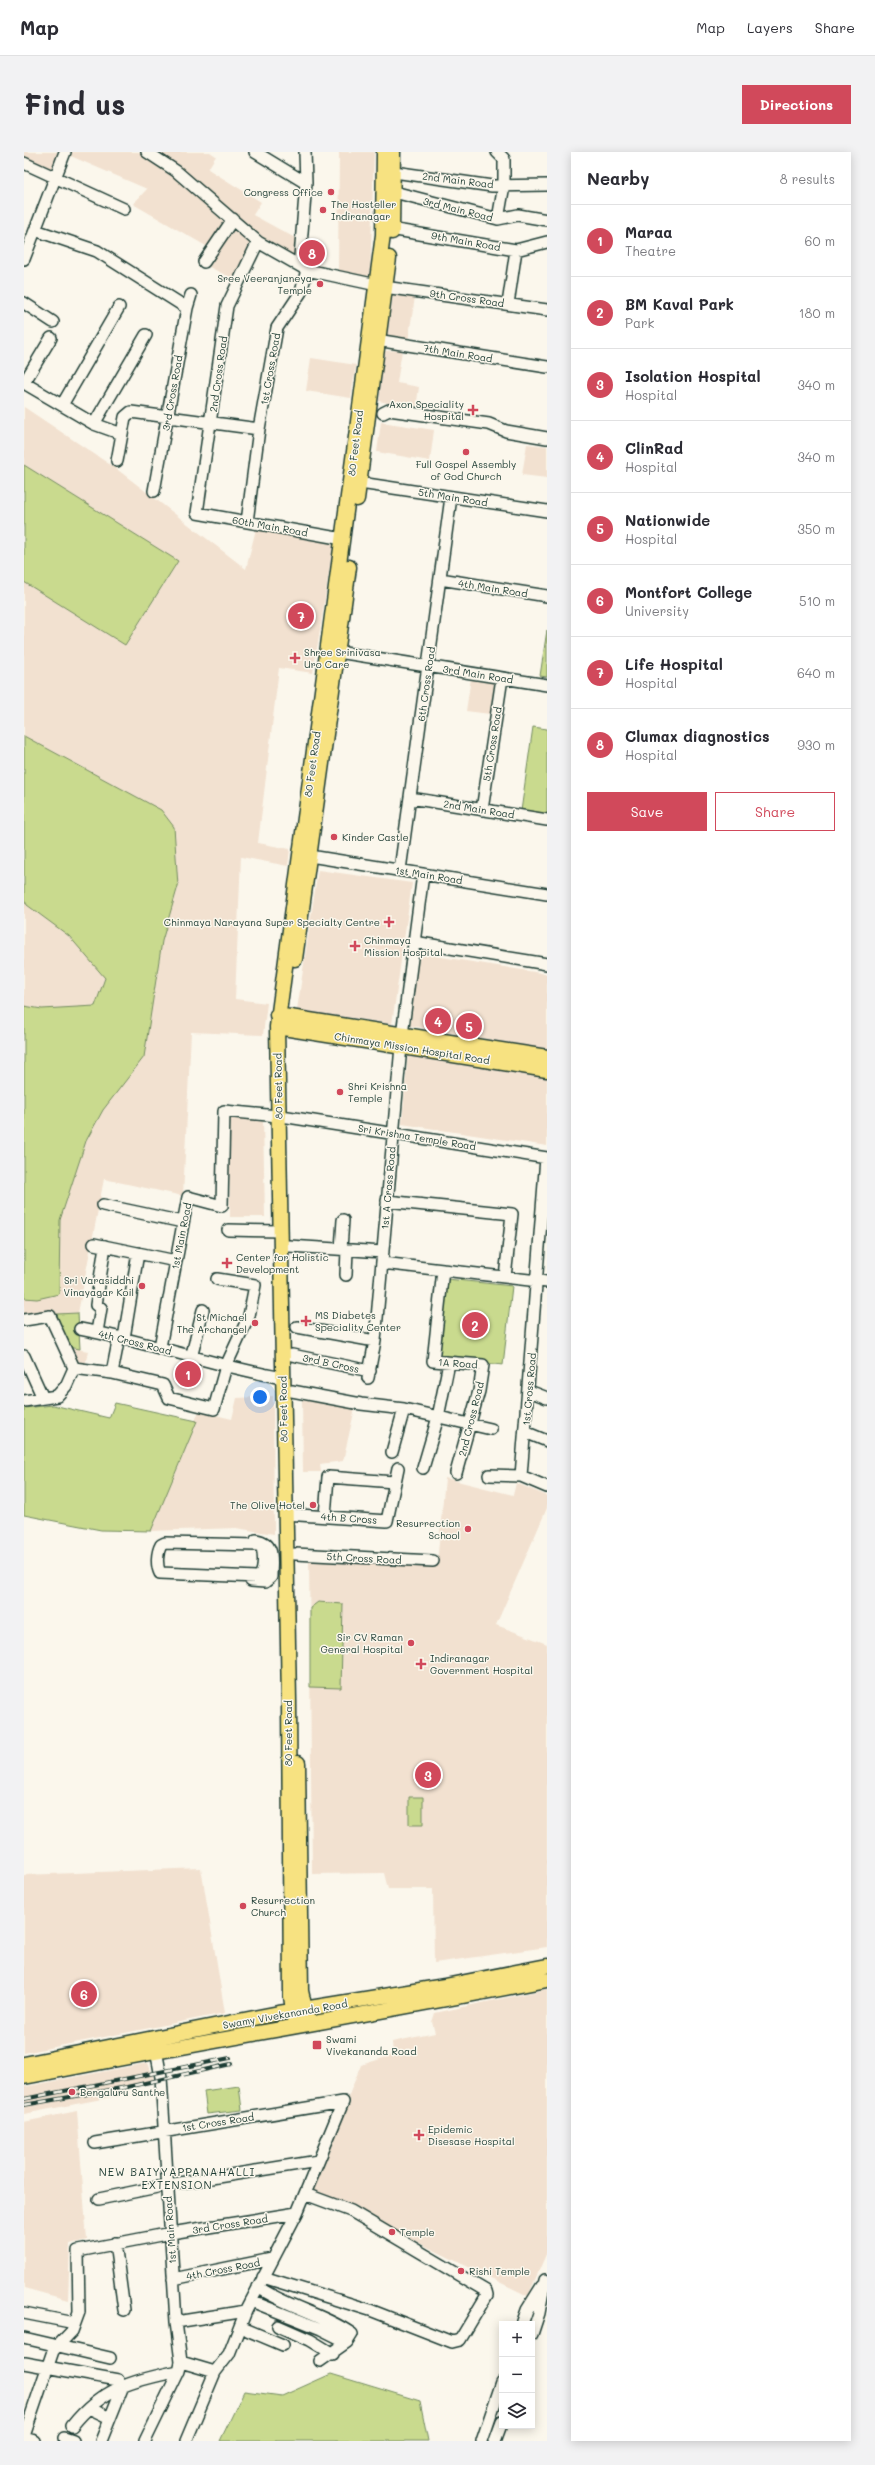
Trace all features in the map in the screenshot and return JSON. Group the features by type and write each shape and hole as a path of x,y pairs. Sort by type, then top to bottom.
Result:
{"main road":[{"name":"80 Feet Road","path":"384,152 388,228"},
{"name":"80 Feet Road","path":"295,926 310,856 371,411 374,339 394,192 393,152"},
{"name":"80 Feet Road","path":"300,2018 289,1559 292,1355 281,1022 295,926 343,540 371,411"},
{"name":"Chinmaya Mission Hospital Road","path":"281,1022 401,1040 547,1058"},
{"name":"Chinmaya Mission Hospital Road","path":"401,1040 547,1070"},
{"name":"80 Feet Road","path":"283,1116 280,1231 283,1378 290,1514"},
{"name":"Swamy Vivekananda Road","path":"24,2077 547,1966"},
{"name":"Swamy Vivekananda Road","path":"24,2064 300,2018 547,1980"}],"street":[{"path":"24,259 27,244 35,230 57,178 65,152"},
{"name":"9th Cross Road","path":"147,152 176,171 258,242 307,270 381,286 547,310"},
{"path":"255,152 306,183"},
{"path":"305,152 306,183 300,258 307,270"},
{"path":"497,152 504,159 504,185 498,218"},
{"path":"24,163 124,209"},
{"name":"2nd Main Road","path":"394,172 492,186 547,185"},
{"name":"3rd Main Road","path":"394,192 498,218 518,215 547,220"},
{"path":"204,262 233,220"},
{"name":"9th Main Road","path":"388,228 516,250 547,242"},
{"path":"35,230 97,252 187,308"},
{"name":"2nd Cross Road","path":"197,513 228,306 258,242"},
{"path":"508,304 516,250"},
{"name":"1st Cross Road","path":"247,522 259,429 277,328 301,292 307,270"},
{"name":"3rd Cross Road","path":"154,490 187,308 191,295"},
{"path":"24,303 53,322"},
{"path":"62,405 119,307"},
{"path":"94,424 146,335"},
{"path":"51,338 24,383 94,424 122,434"},
{"name":"7th Main Road","path":"374,339 547,367"},
{"path":"371,411 389,410 489,424 506,430 547,438"},
{"path":"117,461 125,416 131,412 168,415 259,429"},
{"name":"5th Main Road","path":"360,483 547,511"},
{"name":"6th Cross Road","path":"400,870 451,497"},
{"name":"60th Main Road","path":"197,513 343,540"},
{"name":"4th Main Road","path":"440,579 547,596"},
{"name":"3rd Main Road","path":"338,652 547,685"},
{"name":"5th Cross Road","path":"482,810 502,678"},
{"name":"2nd Main Road","path":"410,798 547,820"},
{"name":"1st Main Road","path":"310,856 547,894"},
{"path":"401,1040 424,874"},
{"path":"414,942 547,964"},
{"name":"1st A Cross Road","path":"369,1375 375,1341 401,1040"},
{"name":"1st Main Road","path":"160,1346 188,1197 222,1206 224,1111 283,1116"},
{"name":"Sri Krishna Temple Road","path":"283,1116 547,1158"},
{"name":"1st Cross Road","path":"521,1476 542,1282 547,1158"},
{"path":"387,1201 512,1214 505,1277"},
{"path":"102,1205 183,1222"},
{"path":"343,1220 346,1275"},
{"path":"228,1230 280,1231"},
{"path":"97,1332 101,1308 96,1305 99,1245 176,1261"},
{"path":"289,1246 344,1250 443,1270 542,1282"},
{"path":"112,1373 122,1338 138,1253"},
{"name":"1A Road","path":"443,1270 433,1361 483,1365"},
{"path":"74,1368 112,1373 163,1385 169,1398 214,1409 226,1366 249,1316 255,1285 217,1279"},
{"path":"191,1358 203,1310"},
{"path":"24,1320 50,1316 74,1368 66,1386 57,1396 24,1401"},
{"path":"297,1327 375,1341"},
{"name":"4th Cross Road","path":"80,1329 160,1346 191,1358 283,1378"},
{"name":"3rd B Cross","path":"292,1355 369,1375"},
{"path":"24,1356 43,1398"},
{"path":"423,1468 438,1416 449,1363"},
{"name":"2nd Cross Road","path":"456,1473 471,1425 483,1365"},
{"path":"292,1391 361,1404 404,1408 491,1429"},
{"path":"529,1391 547,1398"},
{"path":"392,1452 404,1408"},
{"path":"525,1432 547,1441"},
{"path":"325,1516 328,1476 394,1482 398,1468"},
{"path":"489,1475 521,1476 547,1487"},
{"name":"4th B Cross","path":"290,1514 387,1521 394,1482"},
{"path":"247,1581 268,1581 271,1577 267,1561 262,1547 256,1545 165,1543 161,1545 158,1550 158,1569 160,1573 257,1577 261,1575 267,1561 267,1543 252,1539"},
{"name":"5th Cross Road","path":"267,1561 289,1559 433,1561"},
{"name":"1st Main Road","path":"156,2050 160,2077 180,2366"},
{"name":"1st Cross Road","path":"95,2143 342,2102 318,2161"},
{"path":"99,2199 167,2185 318,2161 306,2194 249,2306 229,2354 215,2372 186,2441"},
{"path":"263,2277 370,2310 452,2342 460,2340 487,2295 486,2291 444,2265 351,2211 306,2194"},
{"name":"3rd Cross Road","path":"75,2323 80,2295 78,2251 171,2233 297,2213"},
{"path":"115,2243 124,2310"},
{"name":"4th Cross Road","path":"173,2279 272,2260"},
{"path":"528,2321 546,2278"},
{"path":"535,2325 546,2278"},
{"path":"258,2288 348,2331 353,2335 347,2342 320,2362"},
{"path":"176,2322 249,2306 321,2329 347,2342"},
{"path":"24,2313 75,2323 67,2338 58,2345 47,2368 35,2401 24,2437 35,2441"},
{"path":"278,2326 310,2340 332,2354"},
{"path":"240,2327 283,2345"},
{"path":"24,2338 110,2358"},
{"path":"24,2363 121,2383 130,2382 180,2366 215,2372"},
{"path":"145,2441 180,2366"},
{"path":"72,2426 89,2408 121,2383"},
{"path":"101,2441 121,2383"},
{"path":"482,2441 499,2391"},
{"path":"24,2398 35,2401"},
{"path":"89,2408 110,2418"},
{"path":"489,2441 499,2412"},
{"path":"495,2441 499,2429"}],"shaded area":[{"path":"24,152 63,152 55,175 24,161"},
{"path":"66,152 141,152 154,158 254,244 236,280 203,264 213,250 133,204 147,189 66,154"},
{"path":"154,152 210,152 216,156 208,169 261,202 253,215 297,239 296,260 260,239"},
{"path":"339,152 374,152 370,280 338,273"},
{"path":"393,294 415,297 408,341 386,338"},
{"path":"402,350 397,383 419,387 416,409 379,401 384,351"},
{"path":"311,358 356,365 351,398 306,391"},
{"path":"24,407 118,470 246,569 256,529 334,542 313,673 279,668 258,843 290,849 288,866 241,857 235,999 267,1003 263,1035 191,1032 183,1196 104,1179 78,1313 24,1318"},
{"path":"381,422 434,430 430,461 377,452"},
{"path":"527,444 547,446 547,478 522,475"},
{"path":"471,678 495,682 490,714 466,711"},
{"name":"Chinmaya Mission Hospital","path":"318,870 412,883 392,1024 297,1010"},
{"path":"416,953 547,974 547,1050 406,1025"},
{"path":"408,1054 547,1076 547,1146 402,1124"},
{"path":"229,1117 263,1119 265,1217 230,1217"},
{"path":"67,1347 88,1351 85,1366 74,1364"},
{"path":"273,1396 274,1534 236,1528 151,1531 199,1411 232,1419 237,1398"},
{"path":"302,1400 355,1408 343,1461 320,1464 321,1472 303,1472"},
{"path":"445,1478 513,1495 516,1483 547,1496 547,1508 496,1625 547,1644 547,1947 434,1963 433,1889 388,1889 384,1873 312,1874 309,1556 437,1564"},
{"path":"201,1868 225,2013 24,2053 24,1875"},
{"name":"Epidemic Disesase Hospital","path":"547,1989 547,2252 528,2296 311,2190 361,2065 393,2055 392,2042 435,2033 432,2022 435,2013"},
{"name":"Bengaluru Santhe","path":"148,2063 155,2082 130,2087 112,2097 24,2114 24,2087"},
{"path":"77,2111 87,2240 70,2244 68,2300 24,2288 24,2122"}],"green space":[{"path":"24,465 178,561 125,645 24,582"},
{"path":"547,630 547,677 540,676"},
{"path":"533,727 547,729 547,815 521,811"},
{"path":"24,736 161,810 174,827 178,886 162,941 144,1057 103,1110 86,1141 60,1220 59,1294 37,1299 24,1298 24,1006 42,1009 95,1006 105,978 69,936 27,905 24,899"},
{"path":"447,1279 512,1286 503,1365 438,1358"},
{"path":"78,1313 80,1349 67,1347 57,1314"},
{"path":"115,1403 197,1421 151,1531 101,1530 24,1515 24,1408 53,1405 109,1418"},
{"path":"318,1602 343,1604 341,1688 310,1687 310,1608"},
{"path":"409,1797 423,1797 423,1825 409,1825"},
{"path":"239,2086 242,2110 207,2114 204,2091"},
{"path":"331,2374 420,2401 428,2441 220,2441 244,2391 282,2396"}],"railway":[{"path":"24,2099 230,2058"},
{"path":"24,2105 127,2087 231,2064"}],"place":[{"name":"Congress Office","path":"331,192"},
{"name":"The Hosteller Indiranagar","path":"323,210"},
{"name":"Clumax diagnostics","path":"312,253"},
{"name":"Sree Veeranjaneya Temple","path":"320,284"},
{"name":"Axon Speciality Hospital","path":"473,410"},
{"name":"Full Gospel Assembly of God Church","path":"466,452"},
{"name":"Life Hospital","path":"301,616"},
{"name":"Shree Srinivasa Uro Care","path":"295,658"},
{"name":"Kinder Castle","path":"334,837"},
{"name":"Chinmaya Narayana Super Specialty Centre","path":"389,922"},
{"name":"Chinmaya Mission Hospital","path":"355,946"},
{"name":"ClinRad","path":"438,1021"},
{"name":"Nationwide","path":"469,1026"},
{"name":"Shri Krishna Temple","path":"340,1092"},
{"name":"Center for Holistic Development","path":"227,1263"},
{"name":"Sri Varasiddhi Vinayagar Koil","path":"142,1286"},
{"name":"MS Diabetes Speciality Center","path":"306,1321"},
{"name":"St Michael The Archangel","path":"255,1323"},
{"name":"BM Kaval Park","path":"475,1325"},
{"name":"Maraa","path":"188,1374"},
{"name":"The Olive Hotel","path":"313,1505"},
{"name":"Resurrection School","path":"468,1529"},
{"name":"Sir CV Raman General Hospital","path":"411,1643"},
{"name":"Indiranagar Government Hospital","path":"421,1664"},
{"name":"Isolation Hospital","path":"428,1775"},
{"name":"Resurrection Church","path":"243,1906"},
{"name":"Montfort College","path":"84,1994"},
{"name":"Swami Vivekananda Road","path":"317,2045"},
{"name":"Bengaluru Santhe","path":"72,2092"},
{"name":"Epidemic Disesase Hospital","path":"419,2135"},
{"name":"Temple","path":"392,2232"},
{"name":"Rishi Temple","path":"461,2271"}],"district":[{"name":"NEW BAIYYAPPANAHALLI EXTENSION","path":"177,2177"}]}
